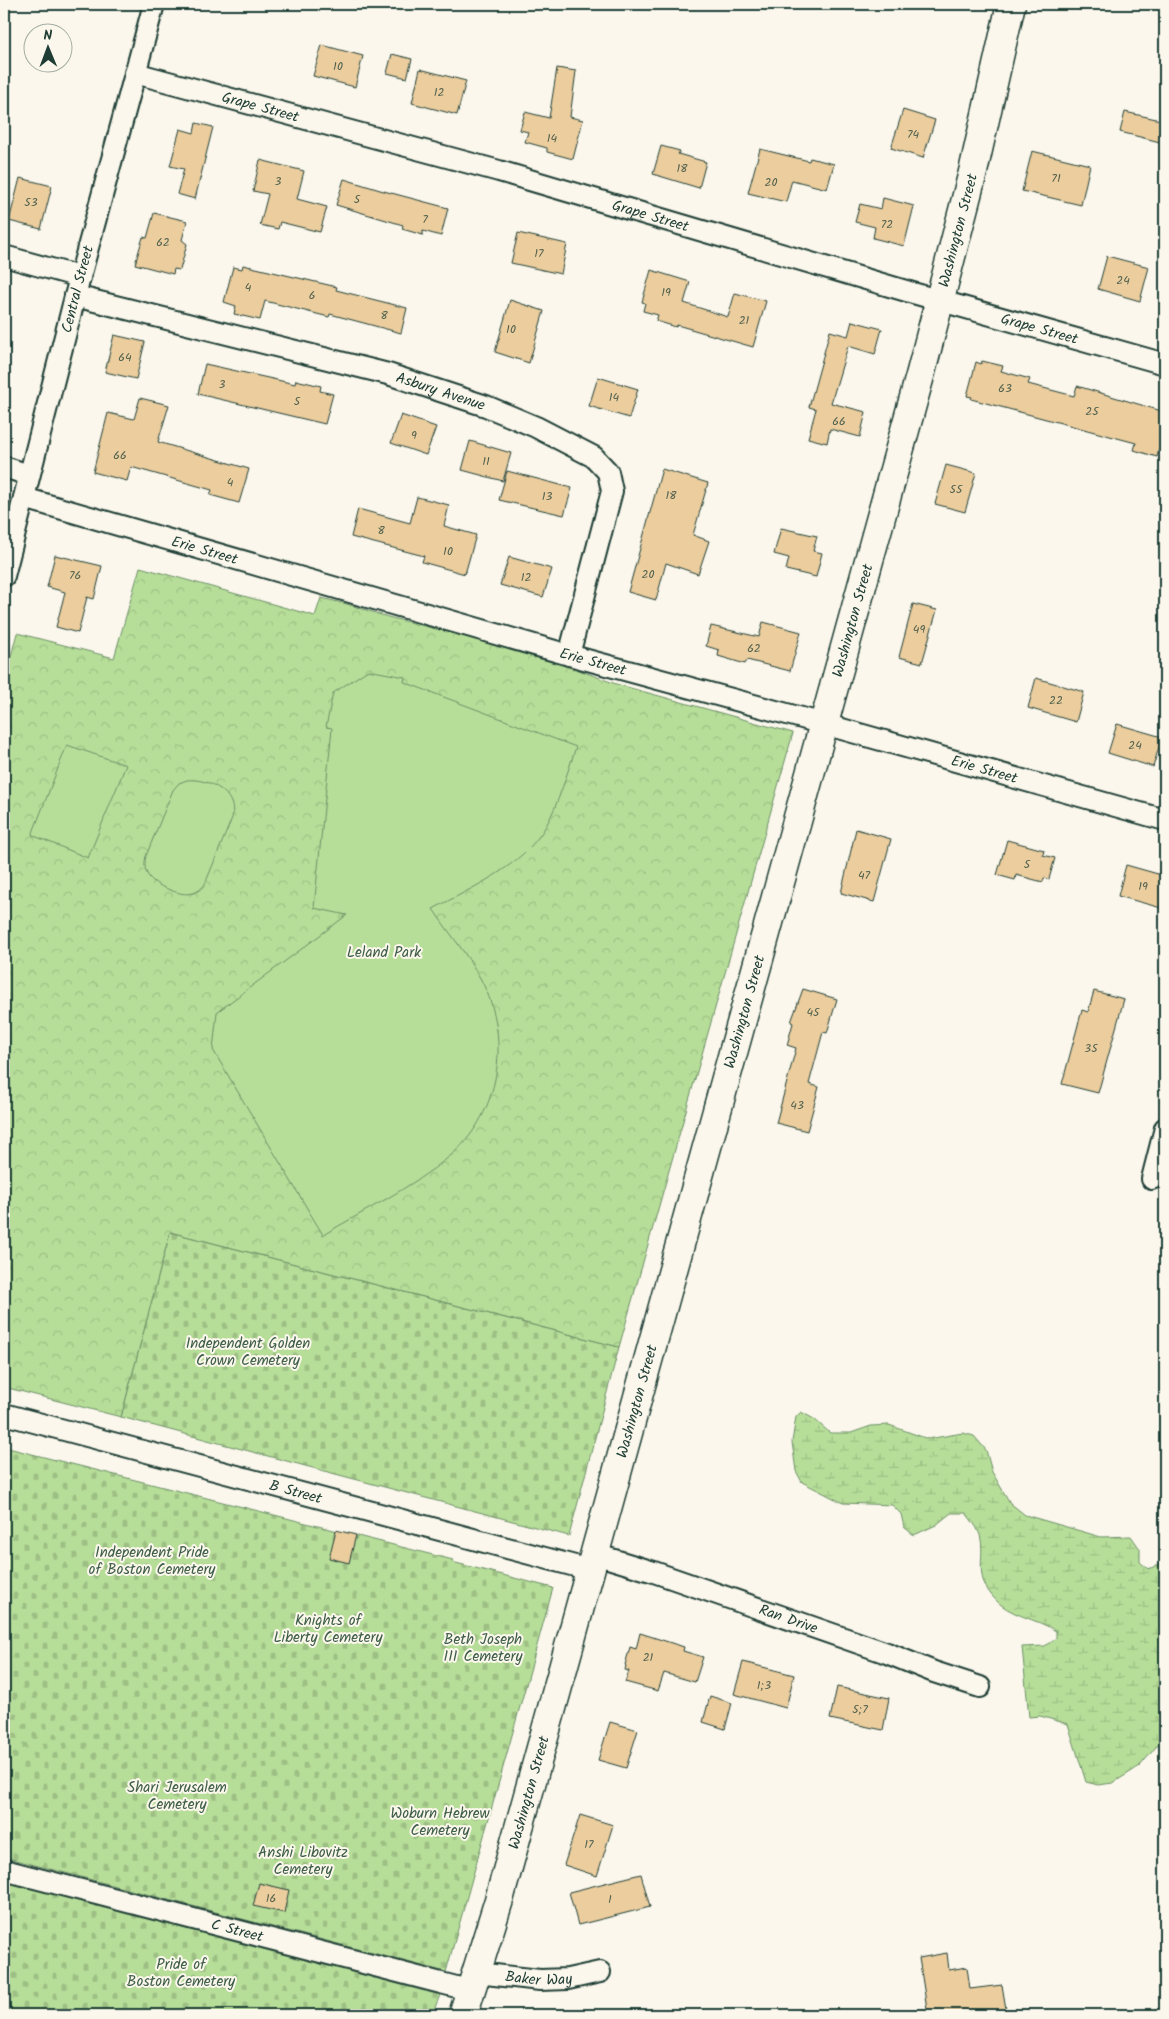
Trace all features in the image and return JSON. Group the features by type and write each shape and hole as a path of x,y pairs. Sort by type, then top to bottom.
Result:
{"main road":[{"name":"Washington Street","path":"471,1993 593,1562 637,1394 824,724 939,301 973,172 1011,4"}],"street":[{"name":"Central Street","path":"4,576 75,296 154,4"},
{"name":"Grape Street","path":"135,73 500,172 939,301 1165,364"},
{"path":"4,256 80,277"},
{"name":"Asbury Avenue","path":"75,296 396,376 512,416 560,439 599,461 611,478 612,491 569,655"},
{"path":"4,467 29,475"},
{"name":"Erie Street","path":"24,498 569,655 824,724 1165,820"},
{"path":"1152,1179 1165,1128"},
{"name":"B Street","path":"4,1414 593,1562"},
{"name":"Ran Drive","path":"593,1562 679,1581 980,1687"},
{"name":"C Street","path":"4,1870 471,1993"},
{"name":"Baker Way","path":"471,1993 540,1980 568,1979 600,1972"}],"green space":[{"name":"Leland Park","path":"140,567 315,616 321,598 347,604 388,617 536,654 616,684 793,733 619,1347 170,1232 121,1417 4,1387 4,683 17,633 114,658"},
{"path":"368,670 405,677 404,682 576,747 555,807 546,826 536,840 524,853 496,875 433,909 476,970 487,992 494,1014 498,1036 498,1059 495,1081 478,1123 465,1141 435,1168 404,1189 323,1235 213,1050 217,1012 347,915 314,908 332,728 326,727 333,693"},
{"path":"67,745 126,765 88,858 32,835"},
{"path":"187,780 204,782 220,789 231,801 233,809 232,818 205,884 198,891 184,894 164,888 154,882 147,874 145,863 146,856 173,790 179,783"},
{"name":"Independent Golden Crown Cemetery","path":"170,1232 619,1347 569,1536 121,1417"},
{"path":"801,1412 814,1419 830,1433 851,1433 871,1426 889,1425 928,1439 963,1433 974,1436 986,1450 992,1472 1010,1503 1025,1515 1101,1537 1131,1536 1140,1549 1140,1562 1148,1569 1161,1564 1165,1565 1165,1736 1140,1766 1113,1783 1098,1785 1086,1782 1068,1724 1040,1716 1029,1717 1022,1647 1045,1646 1056,1638 1056,1631 1014,1613 993,1597 983,1581 980,1535 966,1513 951,1513 936,1525 914,1535 904,1527 901,1514 892,1505 843,1503 802,1482 796,1471 792,1442 796,1417"},
{"path":"4,1447 453,1560 452,1562 553,1588 446,1972 4,1857"},
{"name":"Pride of Boston Cemetery","path":"4,1882 440,1995 432,2015 4,2015"}],"building":[{"path":"322,45 363,56 355,87 313,76"},
{"path":"392,54 412,59 407,78 387,73"},
{"path":"557,68 576,71 570,117 583,120 573,159 547,152 547,148 525,142 528,132 520,130 525,112 549,118"},
{"path":"420,69 466,81 457,115 412,103"},
{"path":"903,110 935,120 923,158 891,148"},
{"path":"1125,112 1165,121 1160,142 1120,132"},
{"path":"196,123 213,127 195,199 177,194 184,169 170,166 180,129 194,133"},
{"path":"661,146 680,151 678,154 706,162 699,188 653,174"},
{"path":"760,149 809,161 810,158 834,164 827,189 792,180 786,202 748,193"},
{"path":"1032,151 1090,165 1081,205 1022,191"},
{"path":"260,160 304,171 297,199 327,207 320,232 280,222 278,229 260,225 268,194 253,191"},
{"path":"20,178 52,186 41,229 9,221"},
{"path":"344,179 448,208 441,236 423,231 423,235 402,229 403,225 336,205"},
{"path":"883,198 914,206 904,246 873,238 875,227 855,222 860,204 881,209"},
{"path":"154,213 187,221 182,240 187,244 180,270 174,269 173,274 135,264 143,237 147,238"},
{"path":"518,233 567,244 561,274 511,263"},
{"path":"1107,256 1149,267 1140,301 1098,289"},
{"path":"243,265 337,287 336,290 407,308 401,333 330,314 329,317 265,301 260,320 234,314 236,306 224,302 233,267 242,269"},
{"path":"651,270 690,282 684,303 728,317 735,293 766,301 753,347 677,325 676,327 656,321 658,315 643,311 645,303 642,302"},
{"path":"510,300 544,311 529,363 495,352"},
{"path":"852,321 882,329 875,354 848,346 831,403 866,412 860,437 830,429 827,443 808,438 816,409 809,407 830,331 848,336"},
{"path":"114,335 145,342 136,379 105,372"},
{"path":"982,361 1003,366 1001,371 1030,379 1028,384 1074,396 1077,386 1165,412 1165,428 1157,457 1134,450 1136,443 971,399 972,397 967,396 976,362 981,364"},
{"path":"205,364 295,384 296,380 321,386 320,391 333,394 325,424 198,394"},
{"path":"598,377 638,389 629,418 589,406"},
{"path":"140,398 169,405 158,442 249,469 239,503 210,495 212,490 131,467 127,481 93,472 108,413 134,419"},
{"path":"401,415 436,427 426,455 391,443"},
{"path":"470,441 511,453 503,481 462,470"},
{"path":"946,465 976,473 965,512 935,504"},
{"path":"662,469 708,483 693,535 709,541 698,574 666,563 656,600 628,592"},
{"path":"507,471 572,488 564,515 499,500"},
{"path":"417,497 449,505 444,526 476,535 465,574 422,562 424,556 351,537 358,509 410,523"},
{"path":"781,528 817,536 813,551 822,553 816,577 786,570 789,558 774,554"},
{"path":"55,555 102,566 94,599 87,597 78,633 56,627 65,592 47,587"},
{"path":"509,557 552,569 543,597 500,585"},
{"path":"913,604 937,610 922,663 899,657"},
{"path":"763,622 801,632 790,671 747,660 745,664 718,656 719,650 706,646 711,626 759,637"},
{"path":"1036,678 1084,692 1076,722 1028,708"},
{"path":"1117,724 1162,737 1153,767 1108,753"},
{"path":"856,829 891,839 874,902 841,893"},
{"path":"1007,840 1044,850 1043,855 1055,858 1049,879 1044,878 1043,882 1016,875 1015,880 997,875"},
{"path":"1126,865 1165,876 1165,909 1118,896"},
{"path":"803,989 837,999 827,1033 823,1032 809,1084 819,1087 807,1131 776,1123 796,1048 787,1045 793,1023 791,1022"},
{"path":"1094,991 1124,999 1098,1093 1062,1084 1082,1010 1088,1012"},
{"path":"336,1530 356,1535 349,1563 329,1558"},
{"path":"640,1633 684,1647 683,1651 703,1657 695,1682 664,1673 658,1691 625,1682 629,1671 625,1670 625,1665 630,1647 636,1649"},
{"path":"743,1662 794,1675 786,1708 734,1694"},
{"path":"837,1687 889,1698 883,1730 830,1719"},
{"path":"710,1696 732,1703 725,1729 703,1722"},
{"path":"610,1722 638,1730 626,1768 598,1760"},
{"path":"580,1815 613,1825 597,1876 564,1865"},
{"path":"641,1874 650,1907 578,1925 569,1892"},
{"path":"259,1883 289,1890 284,1913 253,1906"},
{"path":"947,1953 949,1970 967,1967 970,1989 1002,1985 1007,2015 928,2015 919,1958"}],"park label":[{"name":"Independent Pride of Boston Cemetery","path":"152,1560"},
{"name":"Knights of Liberty Cemetery","path":"328,1628"},
{"name":"Beth Joseph III Cemetery","path":"483,1648"},
{"name":"Shari Jerusalem Cemetery","path":"177,1796"},
{"name":"Woburn Hebrew Cemetery","path":"440,1822"},
{"name":"Anshi Libovitz Cemetery","path":"303,1860"}]}
